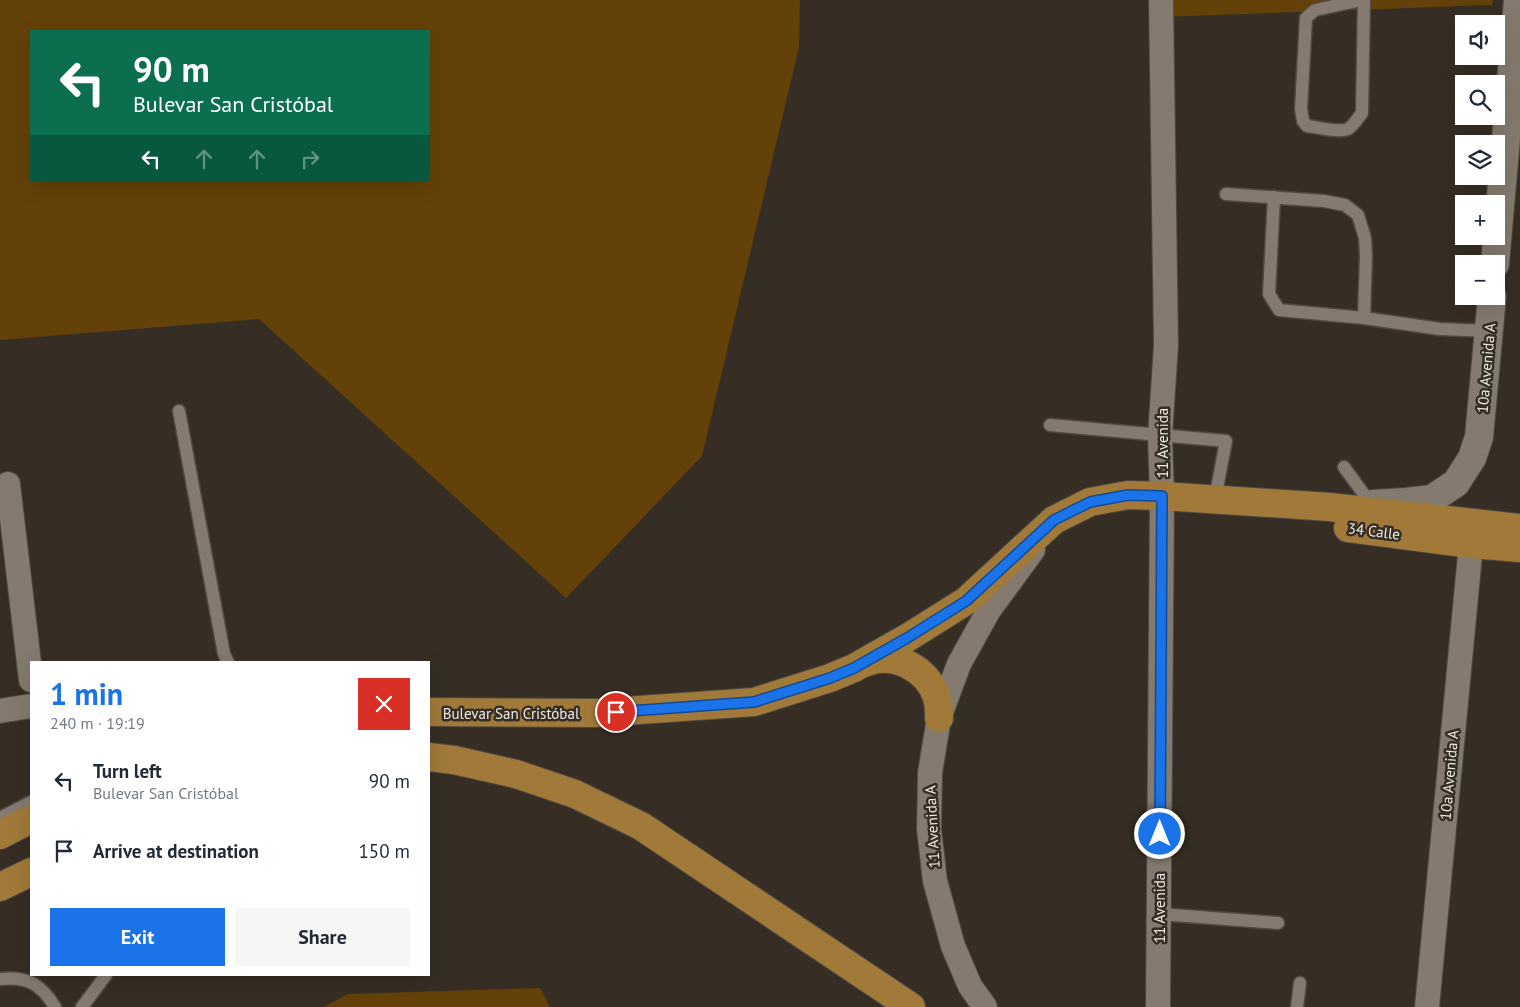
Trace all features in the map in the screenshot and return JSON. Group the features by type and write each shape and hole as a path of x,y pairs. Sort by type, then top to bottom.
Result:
{"main road":[{"path":"1496,255 1518,0"},
{"name":"10a Avenida A","path":"1330,508 1432,499 1456,483 1472,458 1479,437 1491,305"},
{"name":"Bulevar San Cristóbal","path":"430,712 596,713 754,702 830,678 854,668 907,638 966,601 1054,520 1090,502 1128,495 1162,496"},
{"name":"34 Calle","path":"1162,496 1330,508 1520,528"},
{"name":"34 Calle","path":"1223,500 1327,526 1471,544 1520,548"},
{"path":"854,668 873,660 894,659 913,666 928,680 937,698 939,718"},
{"path":"430,757 454,760 516,774 575,794 641,826 911,1007"},
{"path":"0,835 30,820"},
{"path":"0,887 30,872"}],"street":[{"name":"11 Avenida","path":"1158,1007 1162,496 1160,436 1166,345 1161,0"},
{"path":"8,484 30,671"},
{"name":"11 Avenida A","path":"985,1007 970,986 953,946 935,881 929,829 930,773 939,718 959,664 989,610 1054,520"},
{"name":"10a Avenida A","path":"1427,1007 1471,544"},
{"path":"0,710 30,706"}],"lane":[{"path":"1363,0 1362,113 1347,130 1307,126 1303,121 1300,109 1306,18 1315,10 1363,0"},
{"path":"1226,194 1324,201 1345,205 1358,215 1365,238 1364,318"},
{"path":"1274,197 1269,294 1280,310 1364,318 1440,329 1489,331"},
{"path":"179,411 222,644 228,661"},
{"path":"1050,425 1226,441 1223,500"},
{"path":"1344,467 1371,504"},
{"path":"0,818 30,803"},
{"path":"1159,914 1278,923"},
{"path":"82,1007 105,976"},
{"path":"0,979 32,978 55,1007"},
{"path":"1297,1007 1300,983"}],"shaded area":[{"path":"0,0 800,0 799,47 702,456 566,598 259,319 0,340"},
{"path":"1161,0 1493,0 1492,5 1161,17"},
{"path":"540,988 550,1007 324,1007 348,994"}],"route":[{"path":"616,712 754,702 830,678 854,668 907,638 966,601 1054,520 1090,502 1128,495 1162,496 1160,834"}]}
